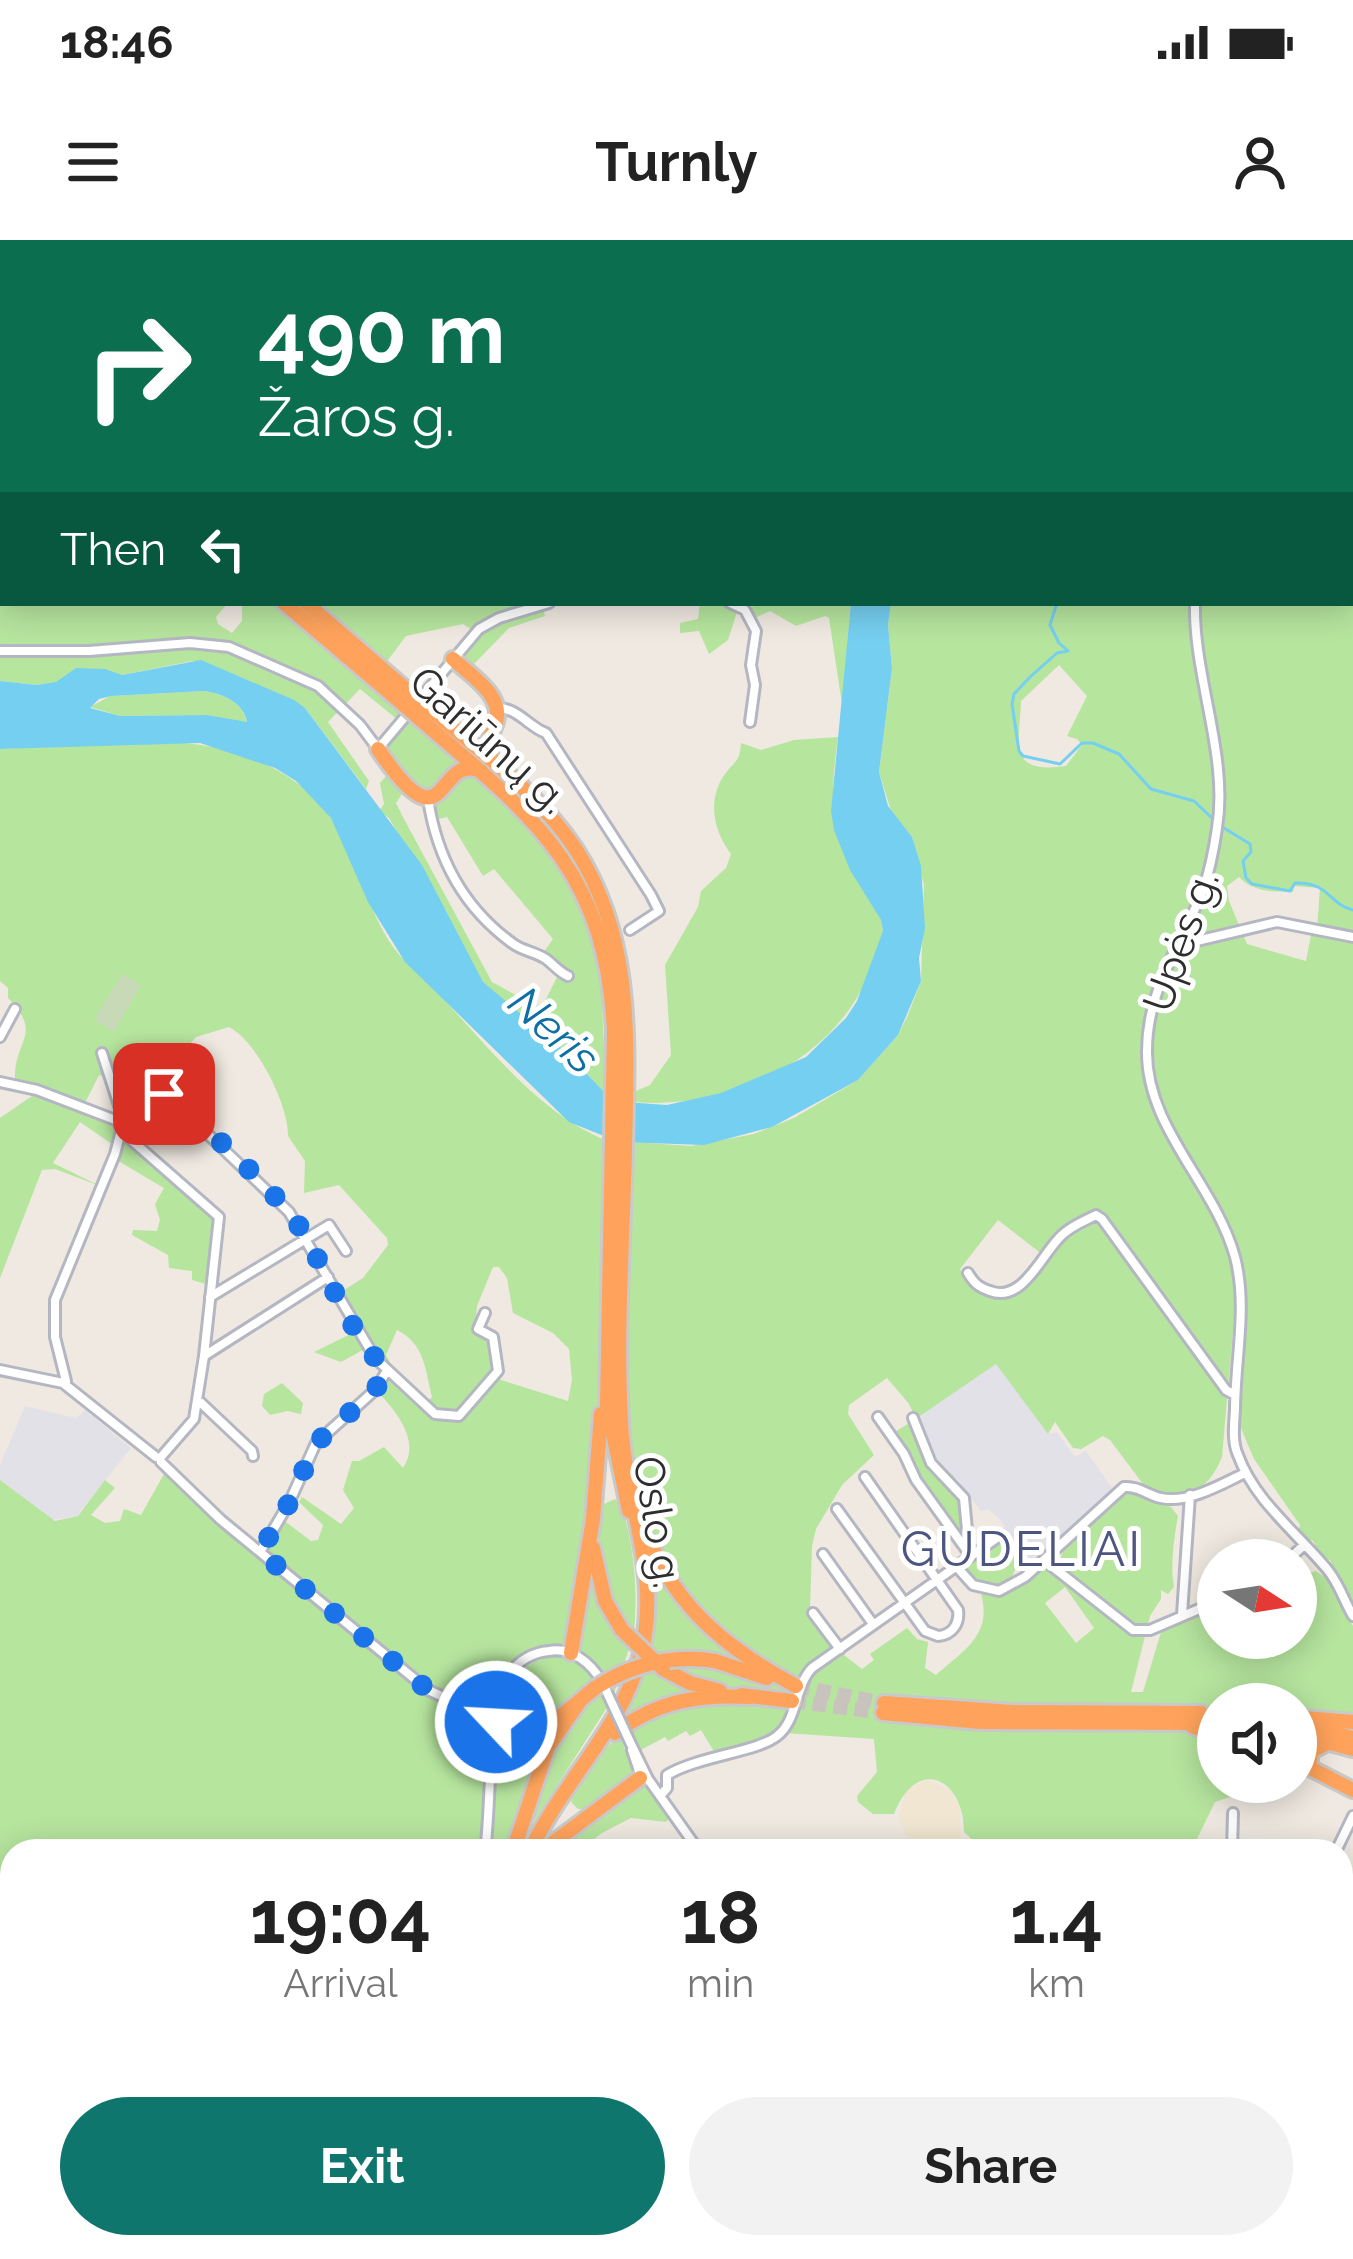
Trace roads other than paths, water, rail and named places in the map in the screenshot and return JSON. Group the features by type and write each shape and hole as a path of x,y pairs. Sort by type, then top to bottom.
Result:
{"highway":[{"name":"Gariūnų g.","path":"288,606 403,695"},
{"name":"Gariūnų g.","path":"309,606 403,695 560,828 589,872 619,954 627,1006 617,1173"},
{"path":"378,749 406,789 428,797 466,767 488,767 497,708 491,695 453,659"},
{"path":"453,778 461,762 455,739 476,739 492,732"},
{"name":"Gariūnų g.","path":"488,767 549,837 588,902 611,986 620,1064"},
{"path":"608,917 618,929 630,930"},
{"path":"619,954 622,937 630,930"},
{"name":"Oslo g.","path":"529,1839 614,1700 629,1666 639,1615 637,1553 607,1404 609,1223 617,1173"},
{"name":"Oslo g.","path":"531,1839 593,1752 631,1684 646,1636 649,1578 620,1418 617,1173"},
{"path":"566,1652 574,1636 593,1519 609,1223"},
{"path":"635,1500 661,1568 686,1604 727,1644 794,1694"},
{"path":"593,1519 599,1582 622,1630 663,1669 701,1687 750,1696"},
{"path":"531,1721 560,1717 618,1674 677,1658 715,1661 794,1694"},
{"path":"593,1752 641,1715 675,1701 794,1694"},
{"path":"543,1758 580,1701"},
{"path":"1197,1714 884,1708 1012,1723 1197,1722"},
{"path":"525,1839 546,1734 531,1721"},
{"path":"1170,1721 1197,1729"},
{"path":"1317,1721 1353,1722"},
{"path":"1317,1727 1353,1738"},
{"path":"1317,1739 1353,1749"},
{"path":"1329,1742 1312,1749 1310,1768 1353,1793"},
{"path":"581,1769 570,1804 580,1811 596,1808"},
{"path":"557,1839 644,1776"},
{"path":"1317,1779 1353,1793"}],"street":[{"path":"0,651 89,651 190,643 229,647 318,686 378,749 485,625 540,606"},
{"path":"734,606 751,617 756,631 750,722"},
{"name":"Upės g.","path":"1195,606 1219,816 1203,891 1150,1011 1148,1069 1155,1103 1232,1245 1241,1299 1235,1446 1245,1473"},
{"path":"497,708 511,709 537,732 547,734 651,895 659,911 630,930"},
{"path":"428,797 437,839 465,896 492,928 568,976"},
{"path":"1177,941 1184,944 1277,922 1353,937"},
{"path":"0,1037 15,1009"},
{"path":"66,1384 56,1344 55,1300 116,1154 120,1123 102,1053"},
{"path":"0,1082 37,1090 120,1123 219,1217 200,1402 190,1426 159,1459"},
{"path":"120,1123 149,1096 169,1097 289,1212 344,1312 387,1371 435,1414 462,1414 498,1371 493,1337 478,1329 484,1313"},
{"path":"968,1273 975,1284 993,1293 1010,1292 1030,1275 1058,1238 1096,1216 1226,1390 1235,1395"},
{"path":"210,1297 329,1225 346,1251"},
{"path":"204,1356 328,1277"},
{"path":"0,1370 66,1384 428,1690 451,1701 531,1721"},
{"path":"260,1552 316,1443 374,1391 387,1371"},
{"path":"200,1402 253,1456"},
{"path":"878,1417 969,1554"},
{"path":"913,1418 931,1463 964,1498 969,1554"},
{"path":"956,1566 973,1586 999,1591 1044,1560 1124,1486 1136,1486 1162,1499 1190,1495 1245,1473 1299,1539"},
{"path":"837,1509 928,1634 950,1633 958,1610 866,1478"},
{"path":"1182,1615 1190,1495"},
{"path":"660,1796 667,1788 667,1775 689,1763 778,1736 791,1717 802,1679 1001,1535"},
{"path":"823,1554 873,1624"},
{"path":"1044,1560 1133,1630 1150,1630 1197,1609"},
{"path":"1317,1560 1337,1584 1353,1616"},
{"path":"813,1612 840,1649"},
{"path":"486,1839 507,1678 536,1654 566,1652 594,1670 644,1776 690,1839"},
{"path":"1232,1839 1233,1813"}],"water":[{"path":"851,606 891,606 892,668 879,772 888,806 912,837 921,866 925,928 919,958 921,981 898,1035 858,1080 772,1127 704,1145 619,1142 569,1122 405,962 368,902 331,818 296,781 275,768 200,743 0,749 0,681 37,685 56,682 76,668 122,675 201,660 294,700 305,708 422,865 483,982 567,1053 606,1094 624,1102 667,1105 721,1093 806,1057 846,1018 883,931 834,830 831,811","holes":["204,691 237,704 247,722 207,715 120,716 90,708 111,696"]}],"waterway":[{"path":"1056,606 1050,625 1068,651 1057,653 1014,694 1019,751 1060,764 1082,743 1093,743 1119,754 1151,789 1194,801 1213,819"},
{"path":"1224,828 1250,844 1251,852 1243,861 1252,884 1290,891 1295,883 1315,886 1353,910"}],"tunnel":[{"path":"796,1686 884,1703"},
{"path":"792,1701 883,1713"}],"district":[{"name":"GUDELIAI","path":"1022,1549"}],"water label":[{"name":"Neris","path":"554,1030"}]}
